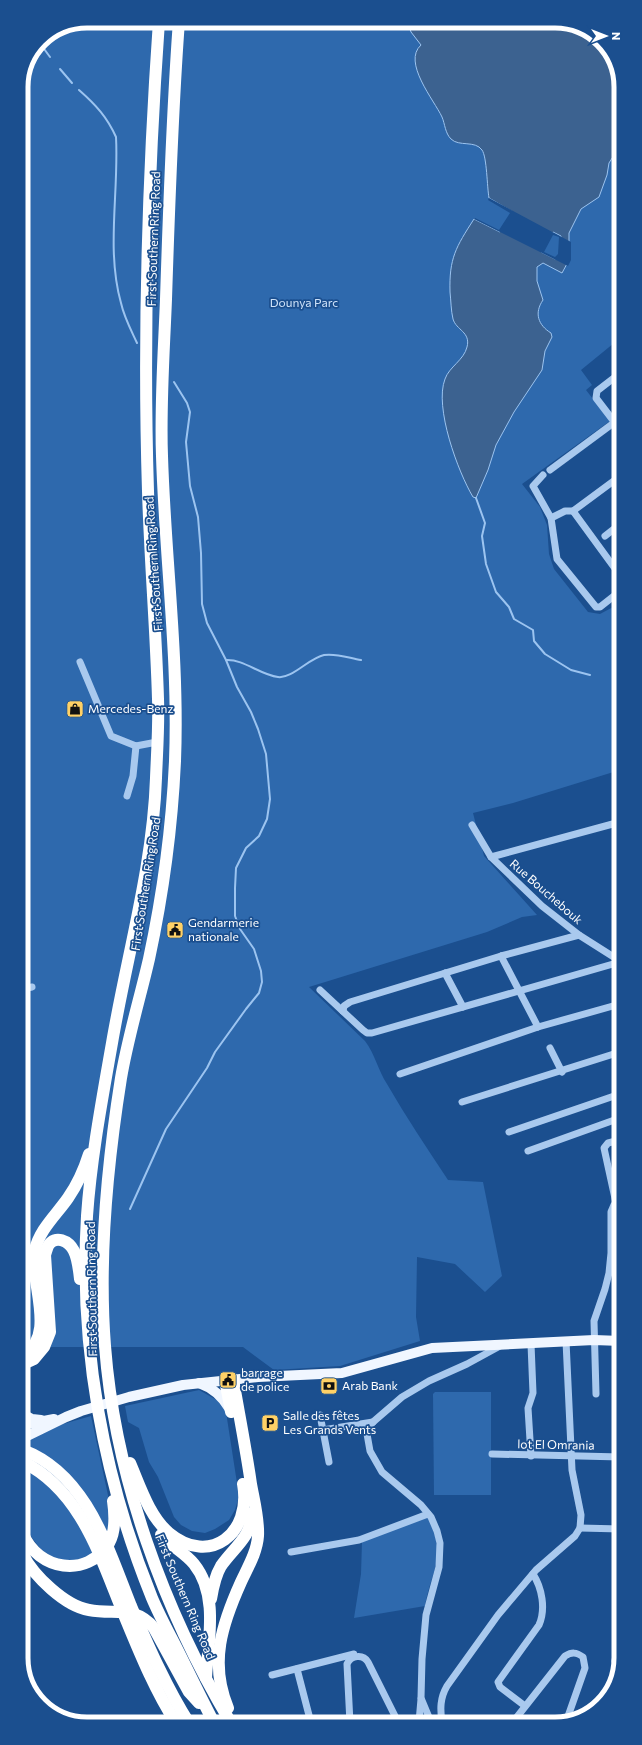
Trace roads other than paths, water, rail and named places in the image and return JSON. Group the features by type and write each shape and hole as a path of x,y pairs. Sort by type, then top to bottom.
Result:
{"highway":[{"name":"First Southern Ring Road","path":"159,28 154,92 148,244 147,353 148,488 158,702 156,786 145,875 115,1026 101,1107 87,1216 86,1282 88,1338 93,1385 105,1451 127,1528 154,1601 211,1717"},
{"name":"First Southern Ring Road","path":"178,28 172,114 162,452 175,666 175,759 169,843 149,959 135,1009 122,1074 105,1207 103,1261 105,1345 109,1383 119,1438 130,1485 145,1537 184,1636 206,1681 227,1717"},
{"path":"28,1352 38,1339 40,1324 35,1261 36,1249 41,1236 68,1198 84,1170 101,1107"},
{"path":"28,1362 34,1359 44,1347 50,1332 45,1255 48,1245 54,1240 62,1240 69,1243 74,1250 77,1260 88,1338"},
{"path":"229,1380 254,1497 258,1536 255,1549 225,1620 219,1649 220,1682 227,1706 233,1717"},
{"path":"119,1438 149,1505 163,1526 177,1539 186,1543 197,1546 212,1545 226,1539 232,1534 240,1525 244,1513 245,1498 234,1406"},
{"path":"28,1542 35,1553 53,1564 66,1566 82,1564 92,1560 109,1543 113,1532 115,1517 105,1451"},
{"path":"28,1453 60,1474 75,1490 92,1515 111,1553 147,1641 174,1717"},
{"path":"28,1465 39,1471 51,1481 74,1506 83,1520 143,1659 185,1717"},
{"path":"142,1489 151,1521 162,1537 186,1556 199,1571 207,1590 210,1606"},
{"path":"203,1717 210,1606 215,1580 221,1566 239,1545 249,1528 254,1497"},
{"path":"28,1561 51,1589 77,1606 98,1612 128,1612 136,1614 150,1623 190,1694 206,1709"}],"main road":[{"path":"28,1436 81,1411 129,1397 199,1383 247,1378 342,1372 432,1348 500,1346 566,1341 614,1341"},
{"path":"199,1383 214,1391 234,1406 247,1378"},
{"path":"28,1417 32,1419 45,1420"},
{"path":"28,1424 66,1417"}],"street":[{"path":"614,378 597,392 596,398 614,418"},
{"path":"550,470 614,426"},
{"path":"543,475 533,486 551,518 557,559 596,607 600,607 614,596"},
{"path":"551,518 565,511 573,511 614,481"},
{"path":"573,511 614,567"},
{"path":"605,536 614,529"},
{"path":"80,662 111,736 136,746 157,742"},
{"path":"127,796 133,776 136,746"},
{"path":"491,857 614,824"},
{"name":"Rue Bouchebouk","path":"472,825 491,857 542,906 579,935 614,957"},
{"path":"343,1011 344,1006 350,1002 501,956 579,935"},
{"path":"501,956 518,990 529,1007 538,1027"},
{"path":"320,990 363,1030 368,1033 372,1033 614,963"},
{"path":"445,973 463,1007"},
{"path":"28,988 32,987"},
{"path":"400,1074 538,1027 614,1006"},
{"path":"550,1048 562,1072"},
{"path":"462,1102 562,1072 614,1054"},
{"path":"509,1132 614,1096"},
{"path":"528,1151 614,1120"},
{"path":"614,1142 608,1143 604,1148 614,1187"},
{"path":"596,1394 594,1340 595,1316 609,1273 611,1253 611,1212 614,1205"},
{"path":"441,1717 440,1703 443,1693 498,1615 533,1574 575,1536 580,1528 581,1515 575,1488 572,1457 566,1341"},
{"path":"531,1344 533,1393 528,1408 531,1456"},
{"path":"419,1717 426,1615 439,1567 440,1553 437,1531 428,1514 421,1505 382,1472 370,1451 367,1434 368,1428 402,1397 429,1381 467,1364 500,1346"},
{"path":"320,1415 329,1462"},
{"path":"323,1430 373,1422"},
{"name":"lot El Omrania","path":"492,1454 614,1457"},
{"path":"291,1552 359,1540 428,1514"},
{"path":"580,1528 614,1529"},
{"path":"526,1706 500,1687 498,1682 499,1678 539,1625 541,1619 542,1601 538,1584 533,1574"},
{"path":"517,1717 565,1656 571,1653 578,1654 583,1657 585,1668 568,1715"},
{"path":"272,1675 354,1654"},
{"path":"350,1717 347,1664 351,1659 361,1656 364,1656 368,1662 396,1717"},
{"path":"297,1669 309,1717"},
{"path":"421,1698 429,1717"}],"waterway":[{"path":"43,48 50,57"},
{"path":"60,69 72,83"},
{"path":"79,90 91,101 109,123 116,137 114,262 122,308 137,343"},
{"path":"130,1209 166,1129 207,1068 215,1052 259,993 262,982 261,971 254,949 240,929 235,916 235,888 236,868 246,848 259,836 267,819 270,799 266,754 251,712 237,687 226,660 207,623 202,604 201,553 198,517 190,486 186,442 190,412 187,403 174,382"},
{"path":"476,498 485,523 482,536 486,564 496,592 509,607 514,619 533,630 534,641 545,654 571,670 590,675"},
{"path":"226,660 233,660 246,664 271,676 278,677 289,675 312,660 324,655 338,655 361,660"}],"place":[{"name":"Mercedes-Benz","path":"75,709"},
{"name":"Gendarmerie nationale","path":"175,930"},
{"name":"barrage de police","path":"228,1380"},
{"name":"Arab Bank","path":"329,1386"},
{"name":"Salle des fêtes Les Grands Vents","path":"270,1423"}],"park label":[{"name":"Dounya Parc","path":"304,303"}]}
